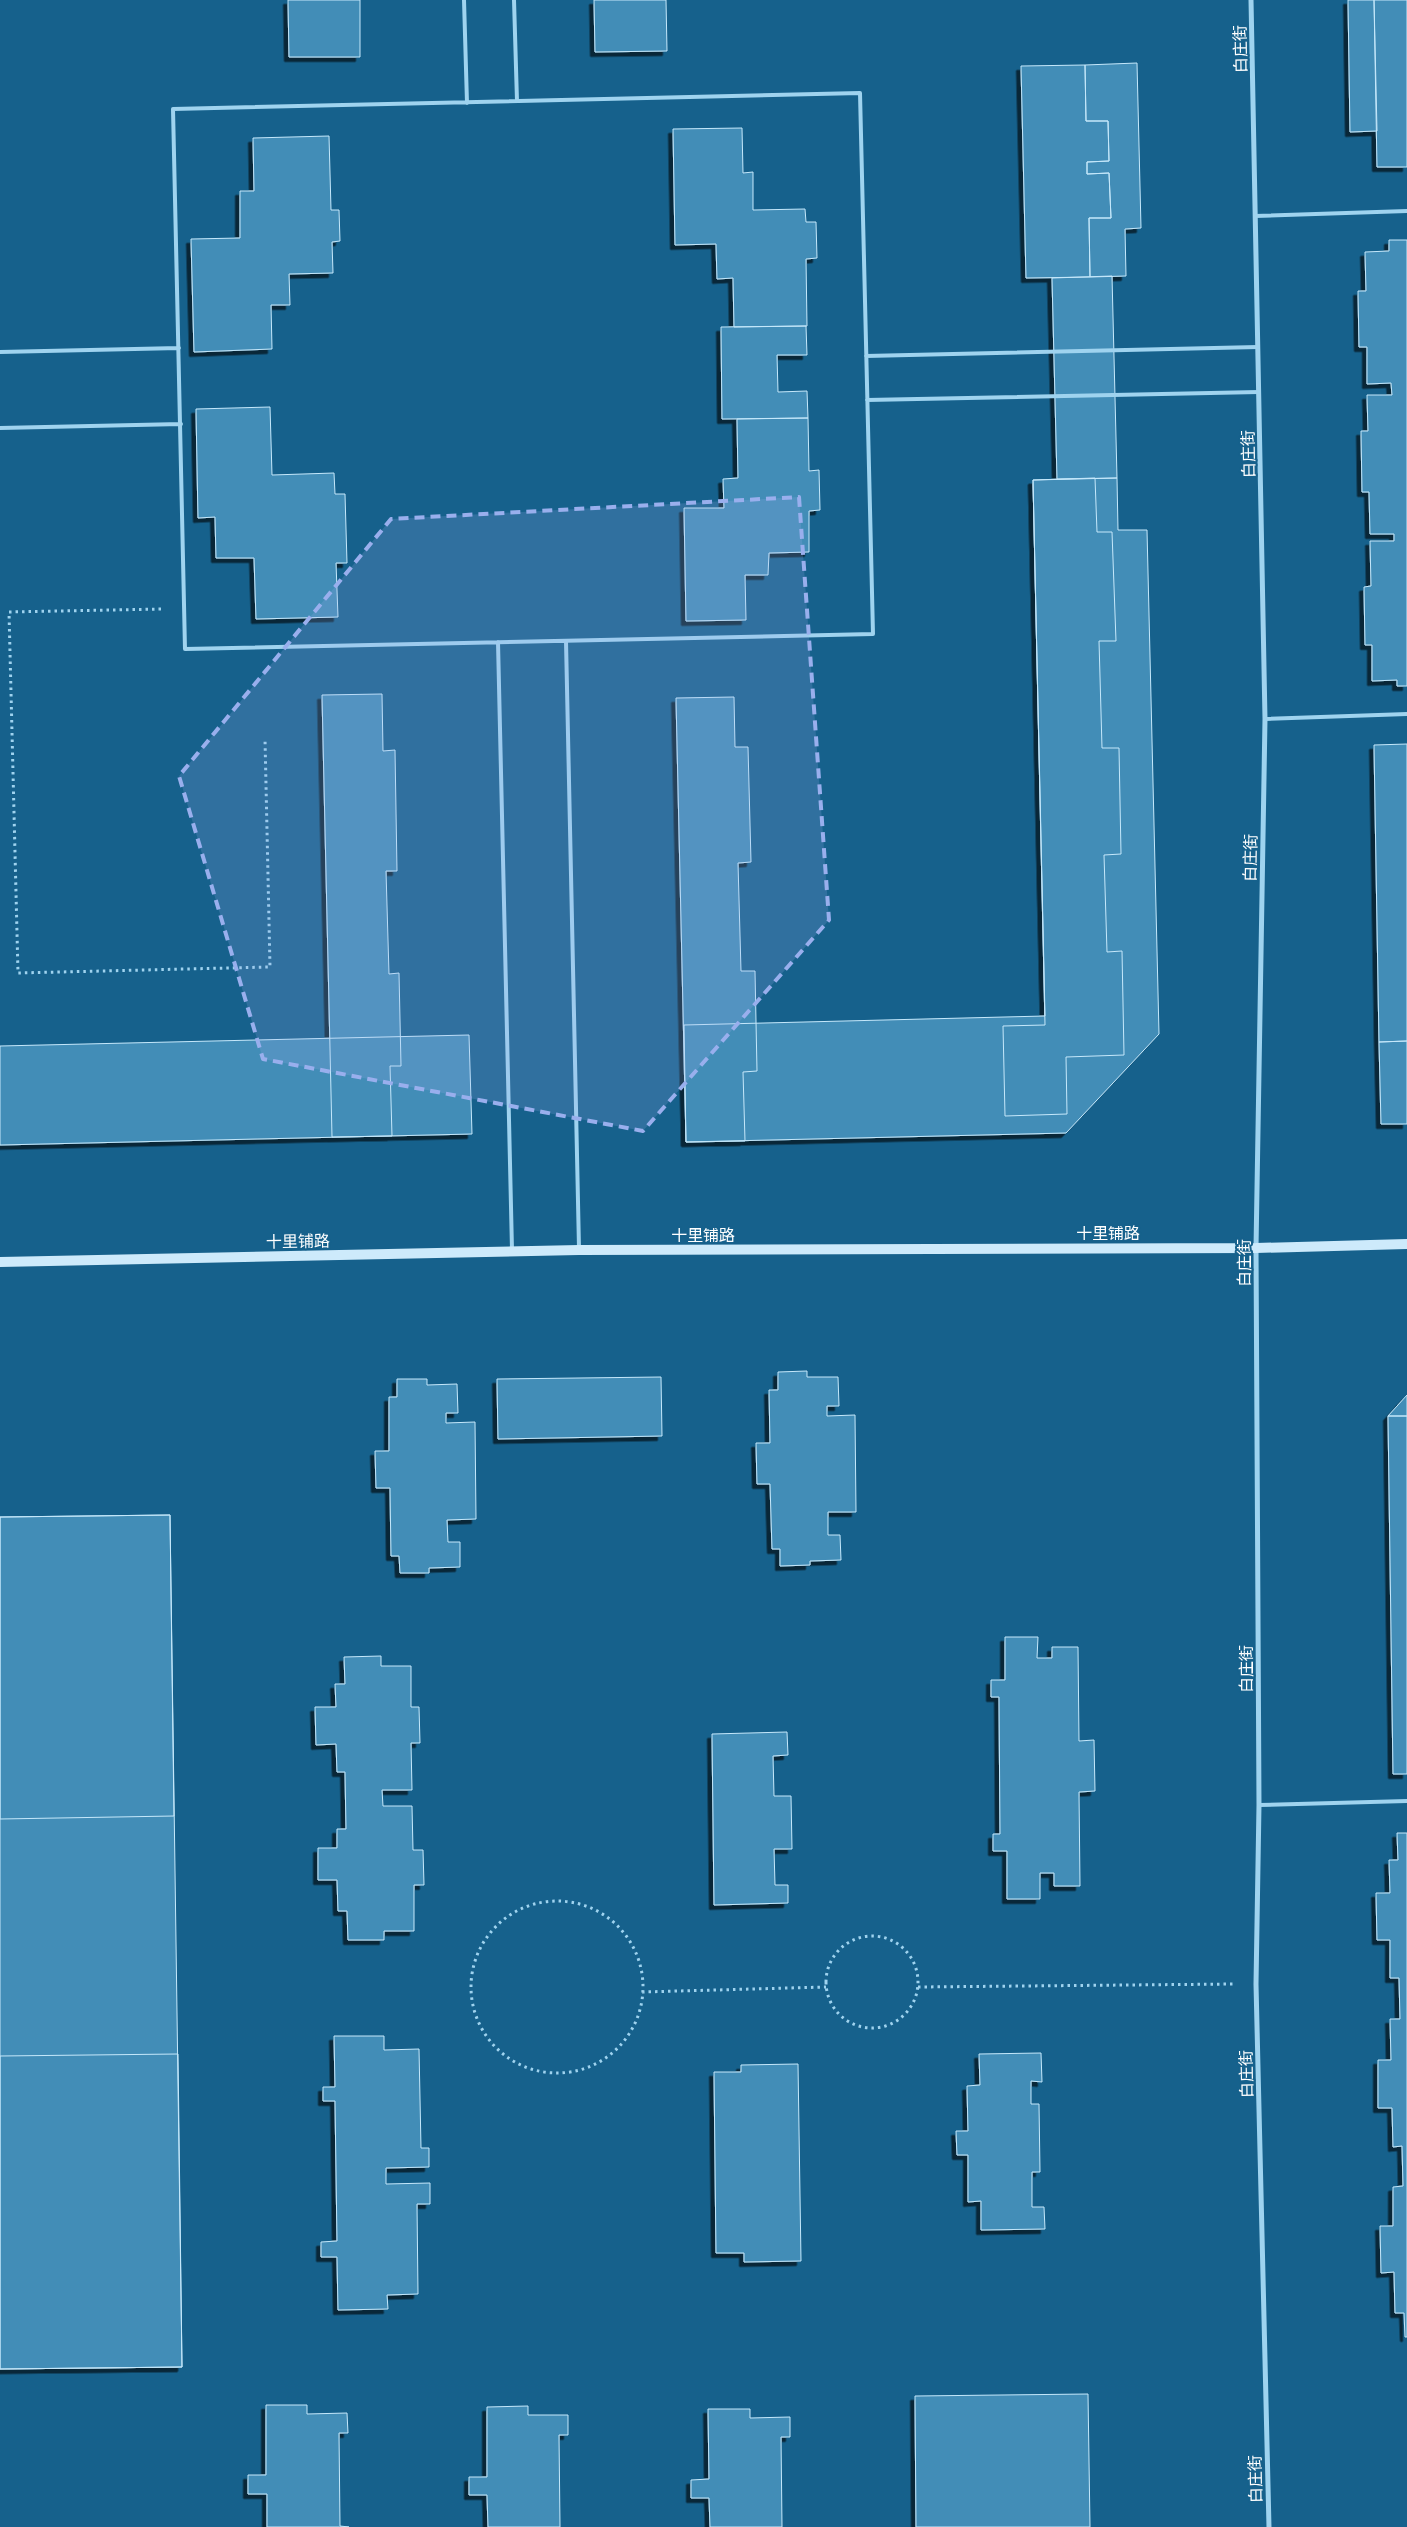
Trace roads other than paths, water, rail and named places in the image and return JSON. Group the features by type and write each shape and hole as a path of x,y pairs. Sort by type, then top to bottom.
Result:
{"street":[{"name":"白庄街","path":"1252,0 1265,719 1256,1248 1259,1805 1256,1984 1269,2527"},
{"name":"十里铺路","path":"0,1262 579,1250 1256,1248 1407,1244"}],"lane":[{"path":"464,0 467,102"},
{"path":"514,0 516,101"},
{"path":"860,94 872,634 185,650 173,109 467,102 860,94"},
{"path":"1255,216 1407,211"},
{"path":"866,356 1258,347"},
{"path":"0,352 179,348"},
{"path":"867,400 1259,392"},
{"path":"0,428 181,424"},
{"path":"566,641 579,1250"},
{"path":"498,642 512,1252"},
{"path":"1265,719 1407,714"},
{"path":"1259,1805 1407,1801"}]}
